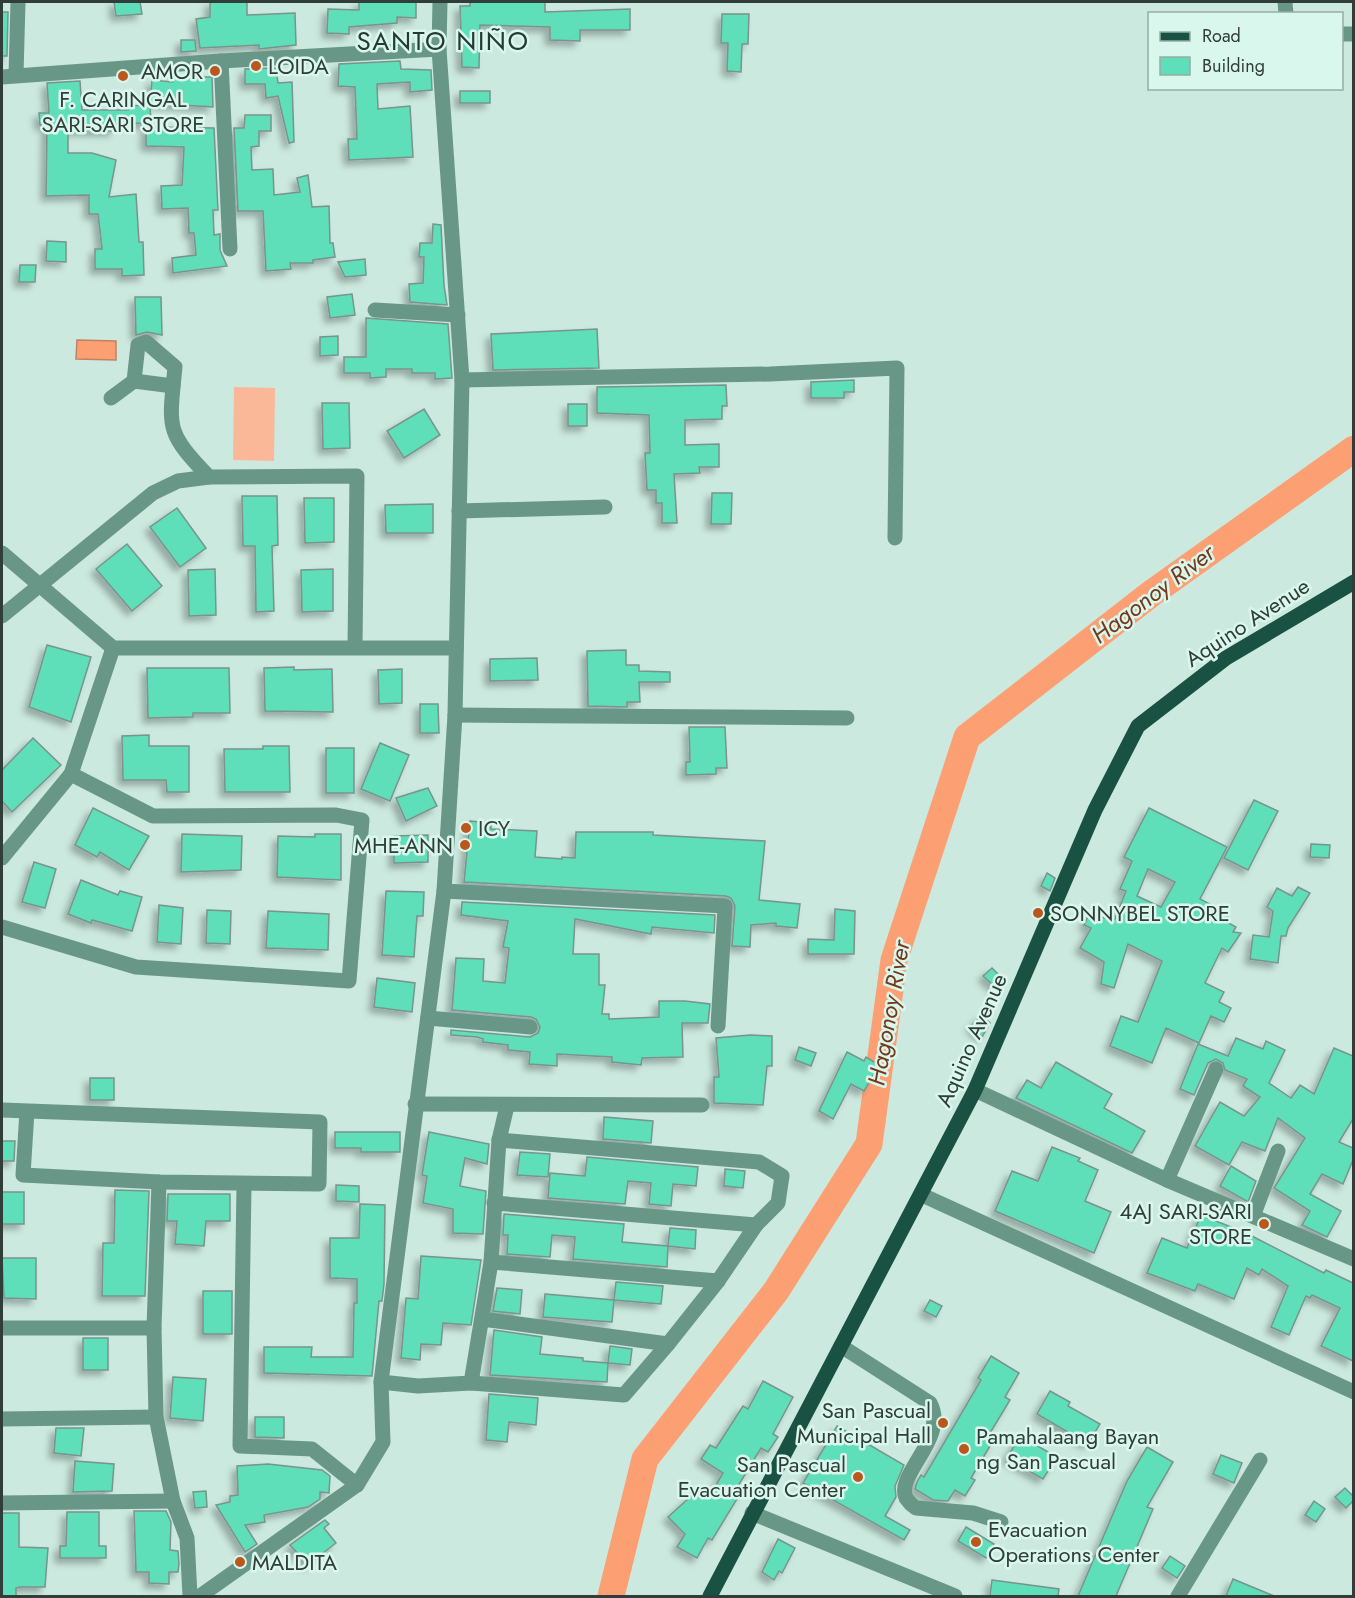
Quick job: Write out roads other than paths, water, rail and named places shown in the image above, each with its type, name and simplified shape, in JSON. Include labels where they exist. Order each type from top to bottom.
[{"type":"main road","name":"Aquino Avenue","points":[[710,1596],[975,1090],[1095,810],[1138,726],[1226,658],[1353,582]]},
{"type":"street","points":[[18,2],[9,76],[439,49]]},
{"type":"street","points":[[200,1596],[357,1485],[383,1442],[381,1382],[444,891],[455,715],[462,380],[439,49],[440,2]]},
{"type":"street","points":[[221,61],[230,249]]},
{"type":"street","points":[[375,310],[458,315]]},
{"type":"street","points":[[134,381],[138,345],[146,342],[175,367],[170,423],[180,447],[209,477]]},
{"type":"street","points":[[462,380],[770,374],[897,368],[895,538]]},
{"type":"street","points":[[111,398],[134,381],[173,386]]},
{"type":"street","points":[[2,616],[153,493],[178,481],[209,477],[357,476],[355,647]]},
{"type":"street","points":[[459,511],[605,507]]},
{"type":"street","points":[[2,553],[113,648],[456,648]]},
{"type":"street","points":[[2,858],[71,774],[113,648]]},
{"type":"street","points":[[455,715],[847,718]]},
{"type":"street","points":[[2,927],[136,967],[349,981],[362,820],[336,815],[153,816],[71,774]]},
{"type":"street","points":[[444,891],[725,906],[718,1026]]},
{"type":"street","points":[[428,1018],[530,1027]]},
{"type":"street","points":[[1167,1180],[1216,1069]]},
{"type":"street","points":[[975,1090],[1167,1180],[1353,1259]]},
{"type":"street","points":[[416,1104],[702,1105]]},
{"type":"street","points":[[471,1383],[491,1262],[499,1140],[507,1106]]},
{"type":"street","points":[[2,1110],[320,1122],[320,1184],[244,1185],[23,1175],[27,1111]]},
{"type":"street","points":[[381,1382],[418,1386],[471,1383],[624,1395],[718,1281],[756,1225],[778,1203],[782,1176],[759,1162],[499,1140]]},
{"type":"street","points":[[1253,1216],[1278,1151]]},
{"type":"street","points":[[159,1182],[154,1328],[156,1417],[172,1501],[187,1538],[190,1596]]},
{"type":"street","points":[[244,1185],[240,1446],[312,1449],[357,1485]]},
{"type":"street","points":[[922,1195],[1353,1392]]},
{"type":"street","points":[[494,1203],[756,1225]]},
{"type":"street","points":[[491,1262],[718,1281]]},
{"type":"street","points":[[482,1319],[668,1344]]},
{"type":"street","points":[[2,1328],[154,1328]]},
{"type":"street","points":[[841,1346],[930,1403],[936,1414],[934,1428],[905,1486],[906,1498],[916,1508],[973,1513],[1001,1522]]},
{"type":"street","points":[[2,1419],[156,1417]]},
{"type":"street","points":[[1178,1596],[1260,1460]]},
{"type":"street","points":[[2,1503],[172,1501]]},
{"type":"street","points":[[752,1513],[955,1596]]},
{"type":"waterway","name":"Hagonoy River","points":[[611,1596],[645,1459],[776,1291],[869,1144],[894,960],[967,737],[1152,593],[1354,449]]},
{"type":"place","name":"LOIDA","points":[[256,66]]},
{"type":"place","name":"AMOR","points":[[215,71]]},
{"type":"place","name":"F. CARINGAL SARI-SARI STORE","points":[[123,76]]},
{"type":"place","name":"ICY","points":[[466,828]]},
{"type":"place","name":"MHE-ANN","points":[[465,845]]},
{"type":"place","name":"SONNYBEL STORE","points":[[1038,913]]},
{"type":"place","name":"4AJ SARI-SARI STORE","points":[[1264,1224]]},
{"type":"place","name":"San Pascual Municipal Hall","points":[[943,1423]]},
{"type":"place","name":"Pamahalaang Bayan ng San Pascual","points":[[964,1449]]},
{"type":"place","name":"San Pascual Evacuation Center","points":[[858,1477]]},
{"type":"place","name":"Evacuation Operations Center","points":[[976,1542]]},
{"type":"place","name":"MALDITA","points":[[240,1562]]},
{"type":"district","name":"SANTO NIÑO","points":[[443,41]]}]
